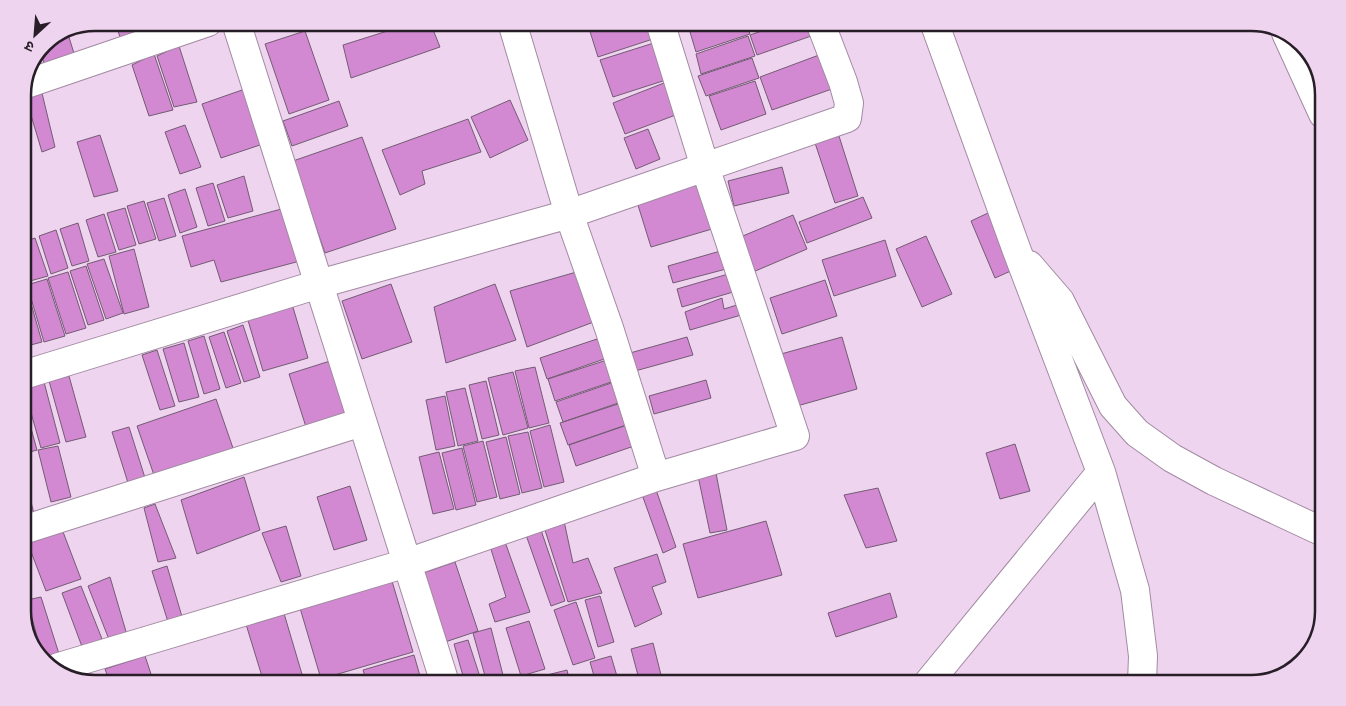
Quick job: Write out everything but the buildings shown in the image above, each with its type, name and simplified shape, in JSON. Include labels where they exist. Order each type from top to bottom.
[{"type":"street","points":[[32,82],[182,31]]},
{"type":"street","points":[[239,31],[442,675]]},
{"type":"street","points":[[515,31],[569,214],[609,328],[656,477]]},
{"type":"street","points":[[62,665],[407,563],[656,477],[795,436],[705,167],[663,31]]},
{"type":"street","points":[[31,373],[319,284],[569,214],[847,118],[849,103],[844,82],[824,31]]},
{"type":"street","points":[[937,31],[1016,251],[1101,472],[1135,590],[1143,656],[1142,675]]},
{"type":"street","points":[[1292,46],[1315,96]]},
{"type":"street","points":[[1016,251],[1060,302],[1113,406],[1137,434],[1172,458],[1214,481],[1315,528]]},
{"type":"street","points":[[31,527],[362,422]]},
{"type":"street","points":[[935,675],[1101,472]]}]
